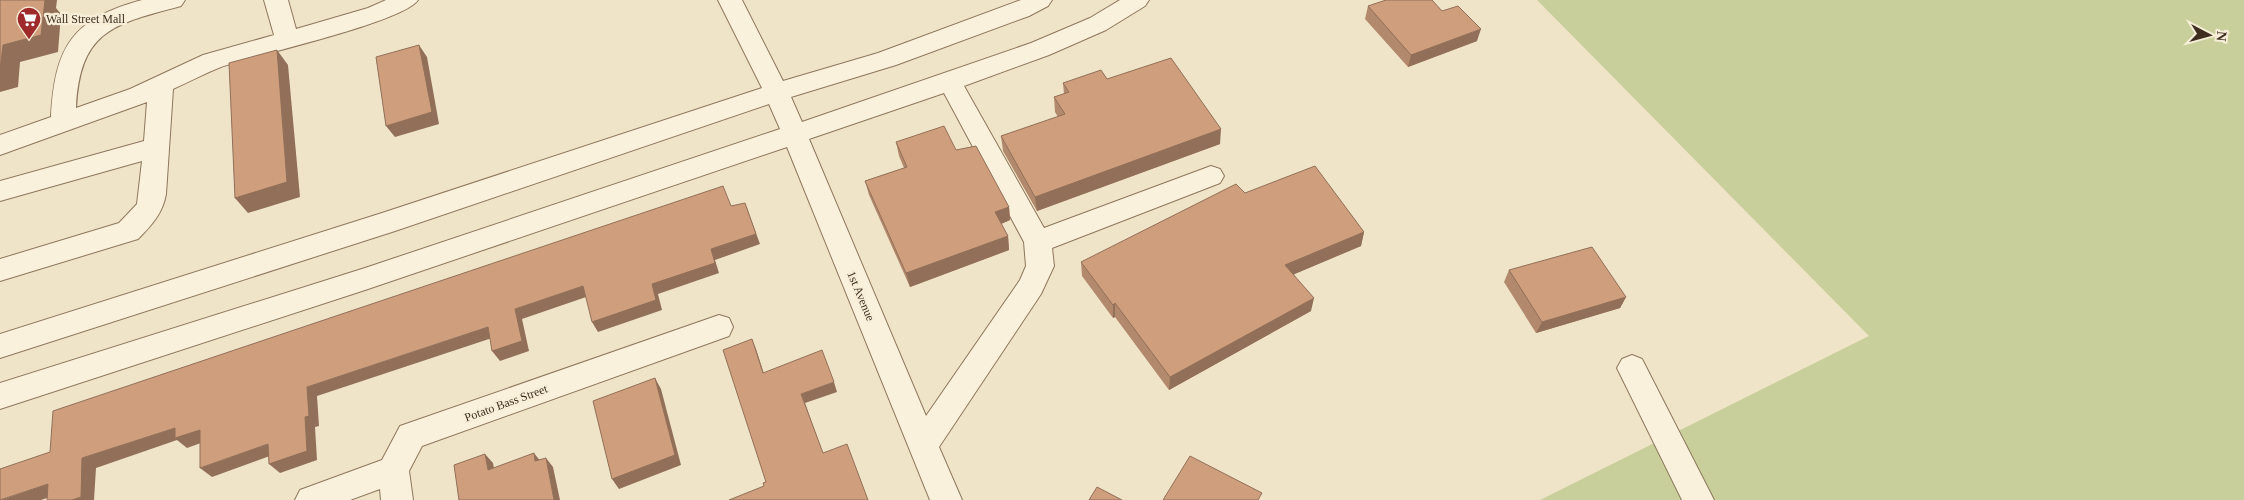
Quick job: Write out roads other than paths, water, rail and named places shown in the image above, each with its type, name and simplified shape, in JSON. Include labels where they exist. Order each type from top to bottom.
[{"type":"street","points":[[63,123],[66,80],[76,48],[91,30],[107,19],[173,0]]},
{"type":"street","points":[[276,0],[287,39]]},
{"type":"street","points":[[0,145],[139,95],[212,61],[287,39],[406,0]]},
{"type":"street","name":"1st Avenue","points":[[730,0],[764,71],[777,92],[946,500]]},
{"type":"street","points":[[0,346],[385,222],[777,92],[887,59],[1021,10],[1040,0]]},
{"type":"street","points":[[0,396],[365,279],[950,82],[1040,49],[1090,28],[1137,0]]},
{"type":"street","points":[[923,445],[955,401],[1031,286],[1040,266],[1038,242],[950,82]]},
{"type":"street","points":[[0,270],[128,231],[152,205],[161,84]]},
{"type":"street","points":[[0,191],[157,147]]},
{"type":"street","points":[[1038,242],[1211,176]]},
{"type":"street","name":"Potato Bass Street","points":[[393,470],[411,436],[719,327]]},
{"type":"street","points":[[1632,368],[1698,500]]},
{"type":"street","points":[[311,500],[393,470],[397,500]]},
{"type":"place","name":"Wall Street Mall","points":[[29,40]]}]
